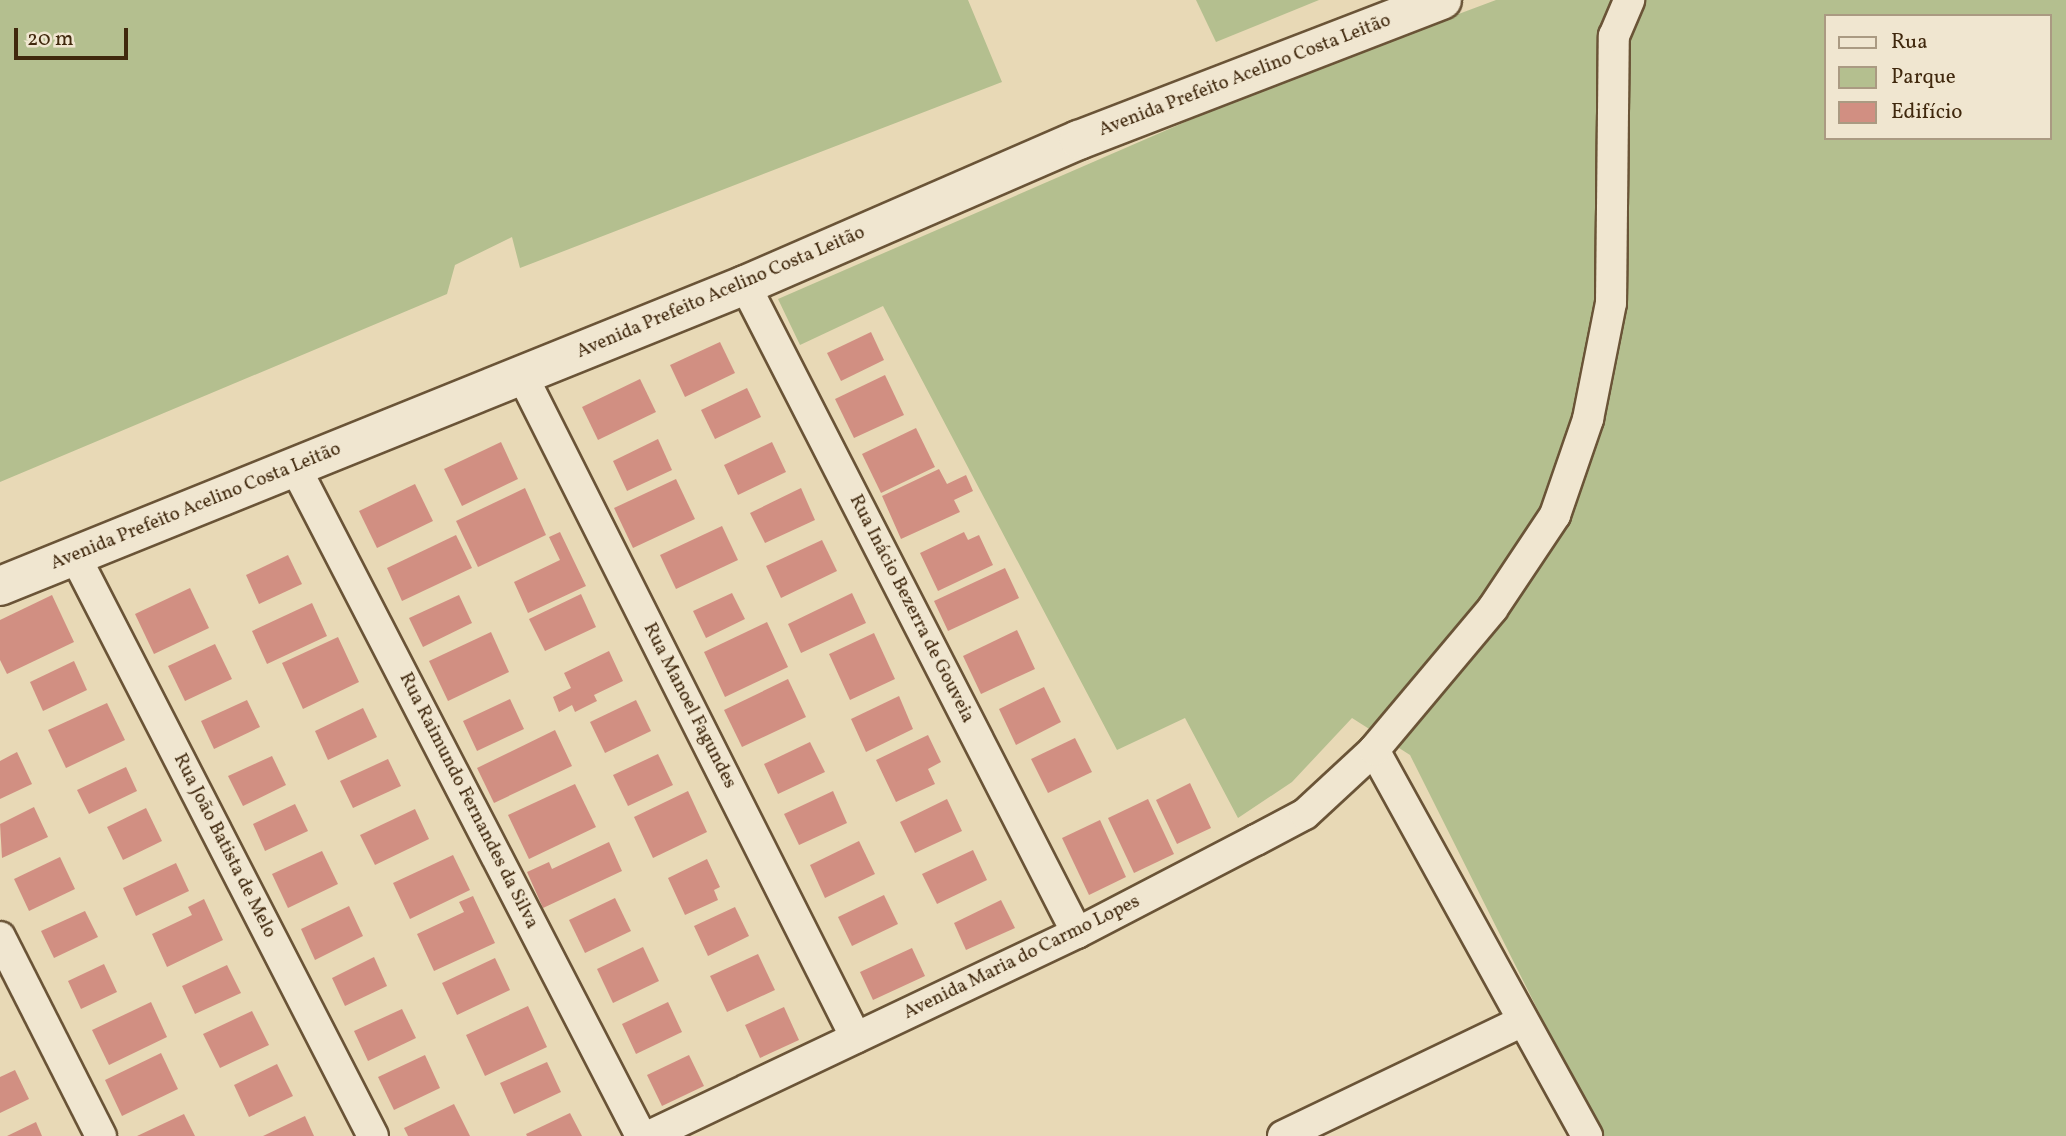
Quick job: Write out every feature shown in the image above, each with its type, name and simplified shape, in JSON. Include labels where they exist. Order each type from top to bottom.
[{"type":"street","name":"Avenida Prefeito Acelino Costa Leitão","points":[[0,586],[746,285],[1079,140],[1442,0]]},
{"type":"street","name":"Avenida Maria do Carmo Lopes","points":[[649,1136],[1077,933],[1305,814],[1374,750],[1493,608],[1555,515],[1588,419],[1611,303],[1614,36],[1629,0]]},
{"type":"street","name":"Rua Inácio Bezerra de Gouveia","points":[[746,285],[1077,933]]},
{"type":"street","name":"Rua Manoel Fagundes","points":[[522,375],[856,1038]]},
{"type":"street","name":"Rua Raimundo Fernandes da Silva","points":[[295,467],[641,1136]]},
{"type":"street","name":"Rua João Batista de Melo","points":[[75,556],[373,1136]]},
{"type":"street","points":[[1374,750],[1587,1136]]},
{"type":"street","points":[[0,937],[101,1136]]},
{"type":"street","points":[[1283,1136],[1523,1021]]},
{"type":"green space","points":[[0,0],[968,0],[1002,82],[520,268],[512,237],[455,265],[447,294],[0,482]]},
{"type":"green space","points":[[1196,0],[1319,0],[1216,42]]},
{"type":"green space","points":[[1496,0],[2066,0],[2066,1136],[1601,1136],[1410,755],[1352,718],[1292,782],[1238,818],[1185,718],[1117,750],[883,306],[800,345],[778,299],[1277,82]]},
{"type":"building","points":[[871,332],[884,360],[841,381],[827,353]]},
{"type":"building","points":[[720,342],[735,373],[685,397],[670,365]]},
{"type":"building","points":[[885,375],[904,415],[854,438],[835,399]]},
{"type":"building","points":[[640,379],[656,412],[598,440],[582,407]]},
{"type":"building","points":[[747,388],[761,417],[715,439],[701,410]]},
{"type":"building","points":[[916,428],[935,467],[881,493],[862,454]]},
{"type":"building","points":[[658,439],[672,470],[627,491],[613,461]]},
{"type":"building","points":[[501,442],[518,479],[462,506],[444,469]]},
{"type":"building","points":[[772,442],[786,472],[738,495],[724,465]]},
{"type":"building","points":[[939,469],[947,484],[966,475],[973,491],[954,500],[960,512],[901,539],[882,496]]},
{"type":"building","points":[[676,479],[695,519],[633,548],[614,508]]},
{"type":"building","points":[[415,484],[433,521],[377,548],[359,511]]},
{"type":"building","points":[[525,488],[546,535],[478,567],[456,521]]},
{"type":"building","points":[[801,488],[815,520],[765,543],[750,513]]},
{"type":"building","points":[[722,526],[738,560],[676,589],[660,555]]},
{"type":"building","points":[[560,532],[586,586],[528,613],[514,582],[560,560],[549,537]]},
{"type":"building","points":[[964,532],[968,540],[979,535],[993,565],[938,591],[920,553]]},
{"type":"building","points":[[456,535],[472,568],[402,601],[387,568]]},
{"type":"building","points":[[822,540],[837,571],[781,598],[766,566]]},
{"type":"building","points":[[288,555],[302,584],[259,604],[246,575]]},
{"type":"building","points":[[1005,568],[1019,598],[948,631],[934,601]]},
{"type":"building","points":[[190,588],[209,628],[154,654],[135,614]]},
{"type":"building","points":[[732,593],[745,619],[706,638],[693,611]]},
{"type":"building","points":[[852,593],[866,623],[801,653],[788,624]]},
{"type":"building","points":[[581,594],[596,627],[545,651],[529,619]]},
{"type":"building","points":[[52,595],[74,642],[7,674],[0,660],[0,620]]},
{"type":"building","points":[[459,595],[472,623],[423,647],[409,618]]},
{"type":"building","points":[[312,603],[327,636],[267,664],[252,631]]},
{"type":"building","points":[[767,622],[788,667],[725,697],[704,652]]},
{"type":"building","points":[[1017,630],[1035,669],[981,694],[963,656]]},
{"type":"building","points":[[491,632],[509,672],[448,701],[429,661]]},
{"type":"building","points":[[874,633],[895,679],[850,700],[829,654]]},
{"type":"building","points":[[338,637],[359,682],[303,709],[282,663]]},
{"type":"building","points":[[215,644],[232,679],[185,701],[168,666]]},
{"type":"building","points":[[609,651],[623,681],[594,695],[597,701],[575,712],[572,705],[559,712],[553,697],[571,688],[564,673]]},
{"type":"building","points":[[74,661],[87,690],[43,711],[30,682]]},
{"type":"building","points":[[788,679],[806,717],[742,747],[724,710]]},
{"type":"building","points":[[1044,687],[1061,722],[1016,745],[999,709]]},
{"type":"building","points":[[899,696],[913,729],[866,752],[851,719]]},
{"type":"building","points":[[510,699],[524,729],[477,751],[463,721]]},
{"type":"building","points":[[247,700],[260,727],[214,749],[201,721]]},
{"type":"building","points":[[636,700],[651,731],[605,753],[590,722]]},
{"type":"building","points":[[107,703],[125,740],[66,768],[48,730]]},
{"type":"building","points":[[363,708],[377,737],[328,760],[315,731]]},
{"type":"building","points":[[555,730],[572,766],[494,803],[477,768]]},
{"type":"building","points":[[928,735],[941,762],[928,769],[935,784],[896,802],[876,760]]},
{"type":"building","points":[[1075,738],[1092,772],[1048,793],[1031,759]]},
{"type":"building","points":[[810,742],[825,772],[778,794],[764,764]]},
{"type":"building","points":[[17,752],[32,784],[0,799],[0,761]]},
{"type":"building","points":[[658,754],[673,785],[628,806],[613,775]]},
{"type":"building","points":[[272,756],[286,785],[243,806],[228,776]]},
{"type":"building","points":[[388,759],[401,786],[353,808],[340,781]]},
{"type":"building","points":[[126,767],[137,791],[89,814],[77,790]]},
{"type":"building","points":[[1190,783],[1211,828],[1177,844],[1156,800]]},
{"type":"building","points":[[575,784],[596,827],[529,859],[508,815]]},
{"type":"building","points":[[688,791],[707,832],[653,858],[634,817]]},
{"type":"building","points":[[833,791],[847,823],[799,845],[784,814]]},
{"type":"building","points":[[947,799],[962,831],[915,853],[900,822]]},
{"type":"building","points":[[1148,799],[1174,854],[1134,873],[1108,818]]},
{"type":"building","points":[[295,804],[308,831],[265,851],[253,824]]},
{"type":"building","points":[[34,807],[48,837],[2,858],[0,824]]},
{"type":"building","points":[[146,808],[162,841],[123,860],[107,827]]},
{"type":"building","points":[[415,809],[429,839],[375,865],[360,835]]},
{"type":"building","points":[[1100,820],[1126,877],[1089,895],[1062,838]]},
{"type":"building","points":[[859,841],[875,874],[825,898],[810,865]]},
{"type":"building","points":[[609,842],[622,871],[543,908],[527,872],[549,862],[552,869]]},
{"type":"building","points":[[973,850],[987,880],[937,904],[922,874]]},
{"type":"building","points":[[322,851],[338,884],[288,908],[272,874]]},
{"type":"building","points":[[453,855],[470,890],[410,919],[393,883]]},
{"type":"building","points":[[60,857],[75,889],[29,911],[14,879]]},
{"type":"building","points":[[707,859],[720,887],[714,890],[718,900],[685,915],[668,878]]},
{"type":"building","points":[[176,863],[189,891],[136,916],[123,888]]},
{"type":"building","points":[[884,895],[898,924],[852,946],[838,917]]},
{"type":"building","points":[[473,896],[495,943],[434,971],[417,934],[464,912],[459,902]]},
{"type":"building","points":[[615,898],[631,931],[585,953],[569,920]]},
{"type":"building","points":[[204,899],[223,940],[167,967],[152,934],[192,915],[188,907]]},
{"type":"building","points":[[1001,900],[1015,928],[966,950],[954,923]]},
{"type":"building","points":[[349,906],[363,936],[315,960],[301,929]]},
{"type":"building","points":[[735,907],[749,936],[708,956],[694,926]]},
{"type":"building","points":[[85,911],[98,937],[54,958],[41,931]]},
{"type":"building","points":[[643,947],[659,981],[613,1003],[597,969]]},
{"type":"building","points":[[912,948],[925,976],[873,1000],[860,972]]},
{"type":"building","points":[[758,954],[775,990],[727,1012],[710,976]]},
{"type":"building","points":[[374,957],[387,986],[345,1006],[332,978]]},
{"type":"building","points":[[495,958],[510,990],[457,1015],[442,983]]},
{"type":"building","points":[[104,964],[117,992],[81,1009],[68,981]]},
{"type":"building","points":[[227,965],[241,993],[195,1014],[182,986]]},
{"type":"building","points":[[151,1002],[167,1037],[109,1065],[92,1030]]},
{"type":"building","points":[[668,1002],[682,1032],[636,1054],[622,1024]]},
{"type":"building","points":[[528,1006],[547,1047],[485,1076],[466,1035]]},
{"type":"building","points":[[784,1007],[799,1040],[760,1058],[745,1025]]},
{"type":"building","points":[[402,1009],[416,1038],[368,1061],[354,1031]]},
{"type":"building","points":[[252,1011],[269,1045],[220,1068],[203,1034]]},
{"type":"building","points":[[161,1053],[178,1089],[122,1116],[105,1080]]},
{"type":"building","points":[[425,1055],[440,1088],[394,1110],[378,1077]]},
{"type":"building","points":[[689,1055],[704,1086],[662,1106],[647,1075]]},
{"type":"building","points":[[547,1062],[561,1092],[514,1114],[500,1083]]},
{"type":"building","points":[[277,1064],[293,1096],[249,1117],[234,1085]]},
{"type":"building","points":[[15,1070],[29,1099],[0,1113],[0,1077]]},
{"type":"building","points":[[454,1104],[470,1136],[408,1136],[404,1128]]},
{"type":"building","points":[[570,1113],[582,1136],[527,1136],[526,1134]]},
{"type":"building","points":[[184,1114],[195,1136],[137,1136]]},
{"type":"building","points":[[305,1116],[314,1136],[263,1136]]},
{"type":"building","points":[[36,1122],[42,1136],[7,1136]]}]
